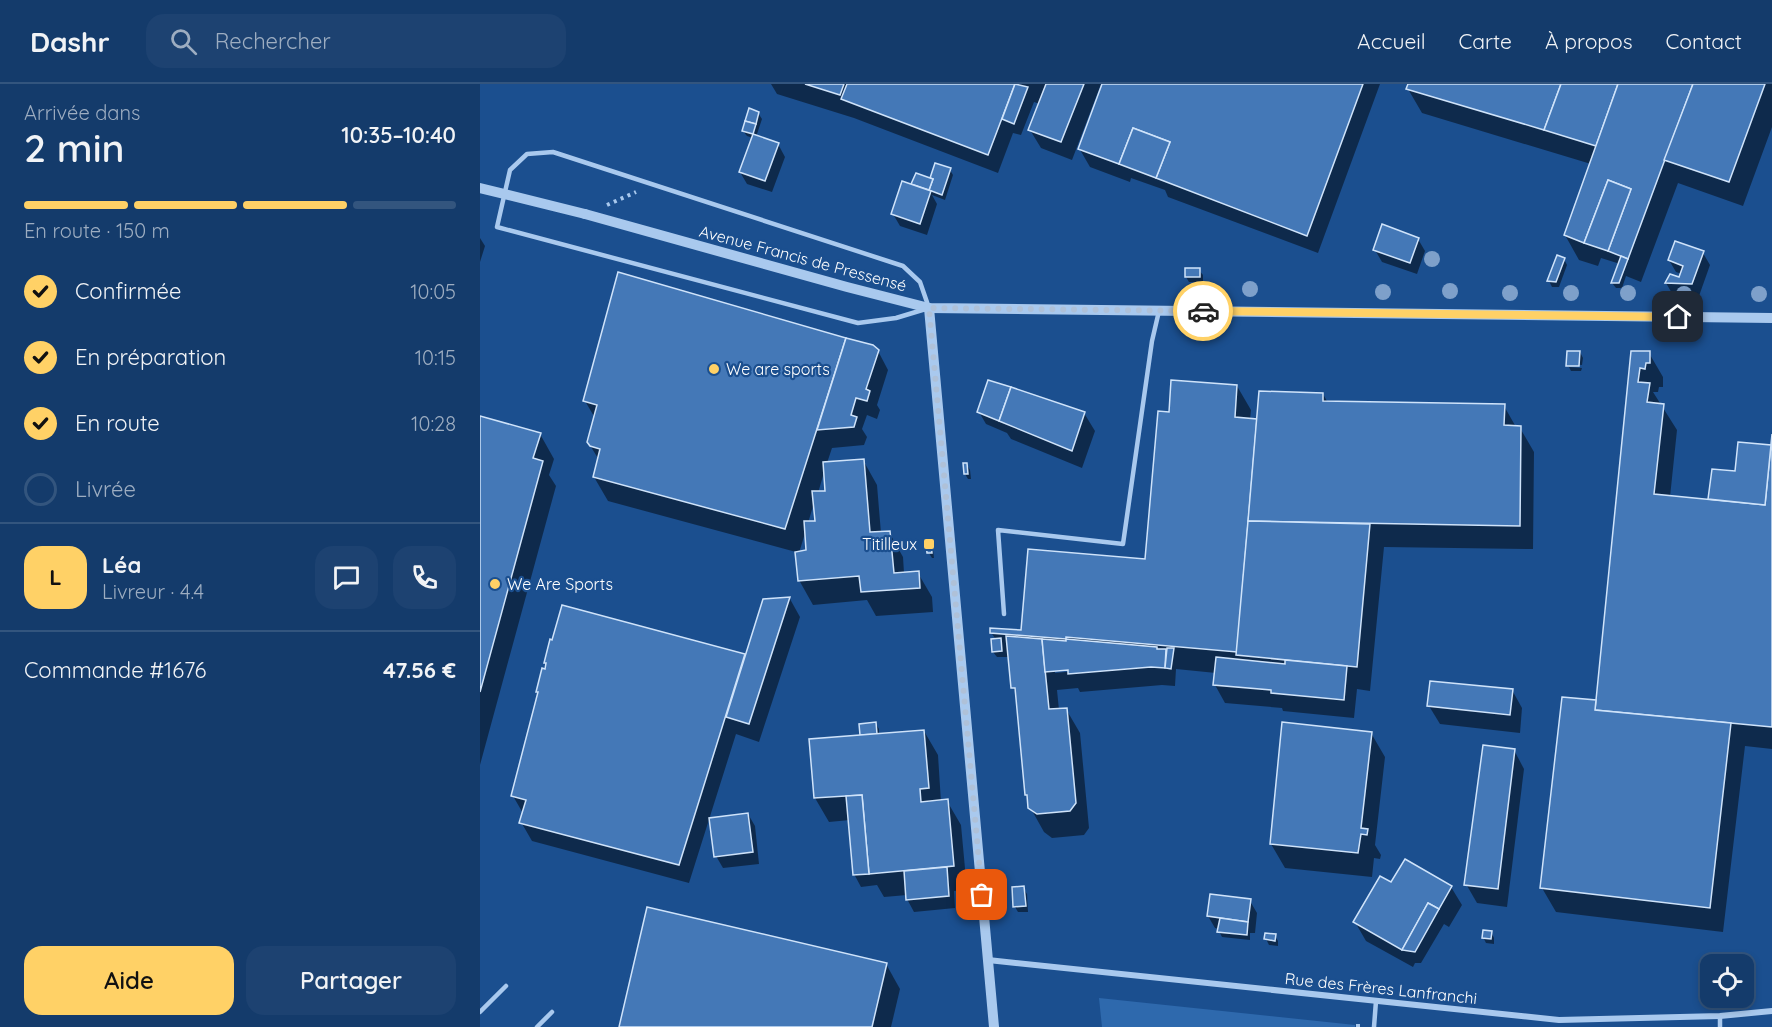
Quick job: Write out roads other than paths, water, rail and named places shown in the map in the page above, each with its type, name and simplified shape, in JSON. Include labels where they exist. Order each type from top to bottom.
[{"type":"street","name":"Avenue Francis de Pressensé","points":[[480,188],[585,214],[929,308],[1772,318]]},
{"type":"street","points":[[929,308],[994,1027]]},
{"type":"street","name":"Rue des Frères Lanfranchi","points":[[988,960],[1559,1020],[1720,1016],[1772,1011]]},
{"type":"lane","points":[[553,152],[903,266],[920,282],[929,308],[896,318],[858,323],[497,227],[510,170],[527,154],[553,152]]},
{"type":"lane","points":[[1004,615],[998,530],[1123,544],[1152,341],[1159,311]]},
{"type":"lane","points":[[480,1012],[506,986]]},
{"type":"lane","points":[[1374,1027],[1376,1001]]},
{"type":"lane","points":[[537,1027],[552,1012]]},
{"type":"lane","points":[[1720,1016],[1720,1027]]},
{"type":"place","name":"We are sports","points":[[714,369]]},
{"type":"place","name":"Titilleux","points":[[929,544]]},
{"type":"place","name":"We Are Sports","points":[[495,584]]}]
